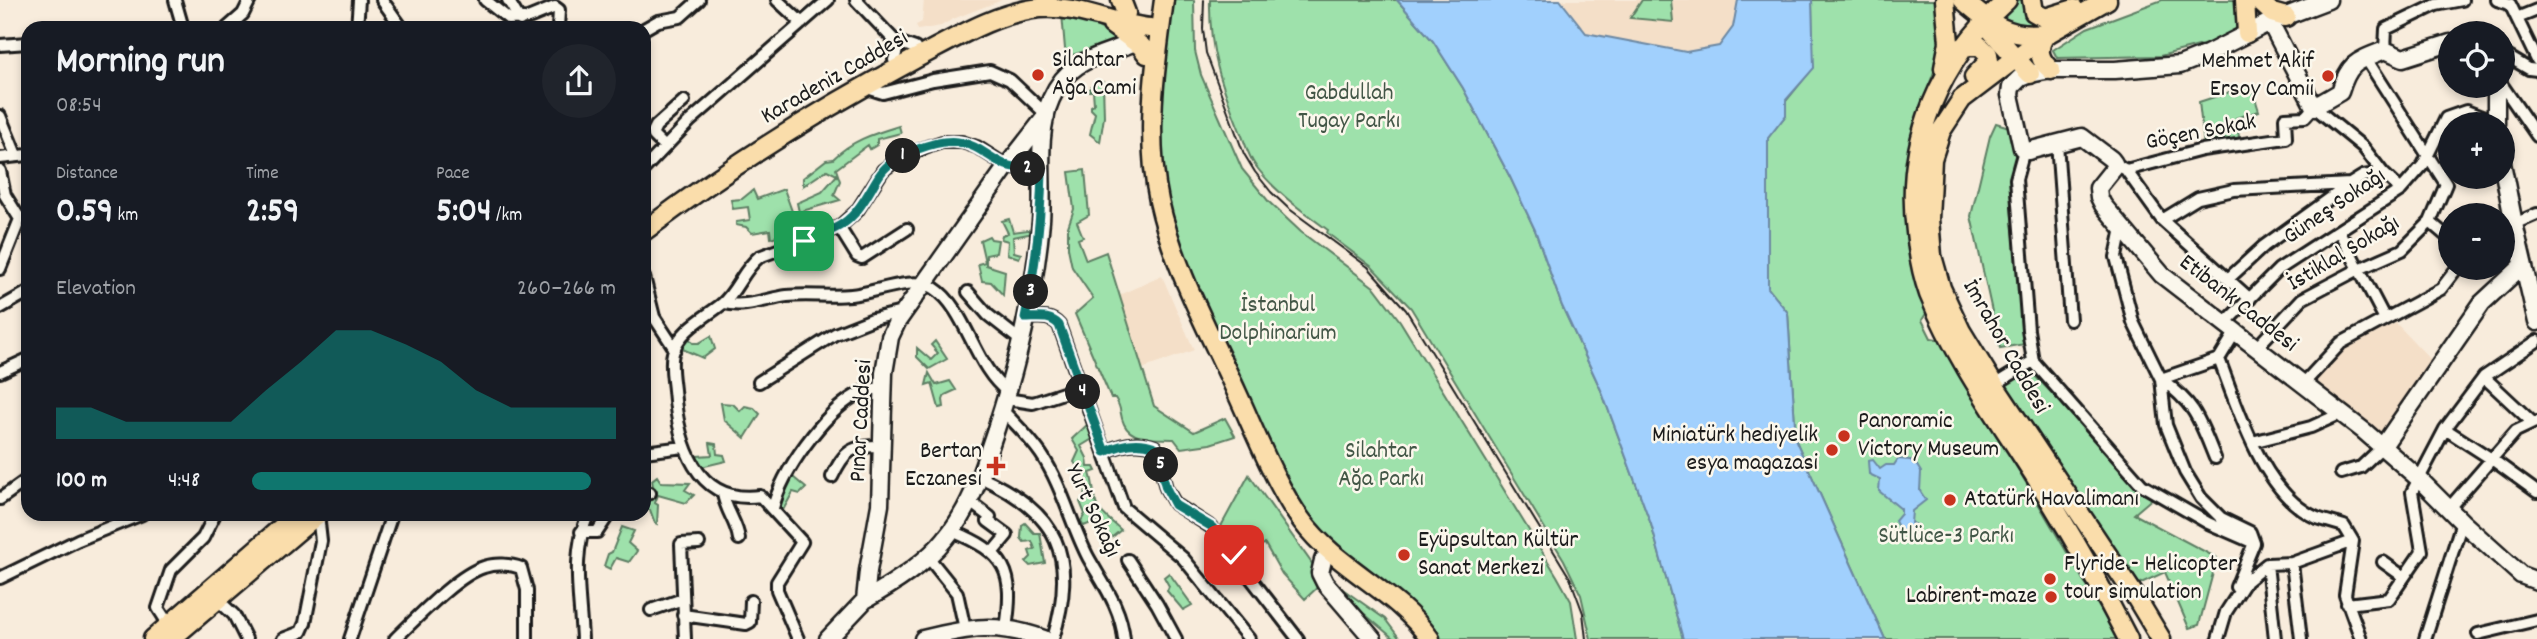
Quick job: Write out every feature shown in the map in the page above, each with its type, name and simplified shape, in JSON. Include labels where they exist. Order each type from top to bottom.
[{"type":"main road","name":"Karadeniz Caddesi","points":[[651,213],[733,154],[964,21],[1019,3],[1052,0]]},
{"type":"main road","points":[[1121,0],[1126,13],[1112,21],[1141,48]]},
{"type":"main road","points":[[1153,0],[1153,157],[1165,226],[1188,286],[1263,447],[1302,521],[1330,551],[1400,604],[1430,639]]},
{"type":"main road","points":[[1164,0],[1155,25],[1141,48],[1143,156],[1149,198],[1161,244],[1187,308],[1283,510],[1298,533],[1323,560],[1384,604],[1404,621],[1418,639]]},
{"type":"main road","points":[[1936,94],[1950,42],[1945,0]]},
{"type":"main road","points":[[1963,0],[1985,20],[2016,35],[2046,35]]},
{"type":"main road","name":"İmrahor Caddesi","points":[[2007,0],[1985,20],[1964,46],[1936,94],[1919,140],[1913,175],[1912,206],[1919,256],[1928,291],[1947,333],[2077,543],[2128,639]]},
{"type":"main road","points":[[2032,0],[2034,12],[2045,18],[2101,0]]},
{"type":"main road","name":"İmrahor Caddesi","points":[[2107,0],[2046,35],[1962,99],[1941,131],[1932,159],[1929,219],[1932,256],[1941,288],[1961,331],[2161,639]]},
{"type":"main road","points":[[2245,0],[2265,25],[2314,107],[2340,92],[2346,71],[2365,57],[2385,50],[2403,58],[2438,47]]},
{"type":"main road","points":[[2258,0],[2272,13],[2265,25]]},
{"type":"main road","points":[[2258,0],[2265,25]]},
{"type":"main road","points":[[2120,166],[2082,138],[2024,150],[2012,103],[2011,87],[2029,74],[2051,70],[2115,70],[2180,65],[2265,25],[2328,0]]},
{"type":"main road","name":"Karadeniz Caddesi","points":[[651,227],[719,176],[864,87],[967,31],[1015,13],[1059,8],[1079,10],[1112,21],[1155,25]]},
{"type":"main road","points":[[1985,20],[1987,27],[2029,74]]},
{"type":"main road","points":[[2046,35],[2039,52],[2044,64],[2051,70]]},
{"type":"main road","points":[[1962,99],[1974,76],[1986,66],[1989,58],[1984,48],[1964,46]]},
{"type":"main road","points":[[828,639],[865,600],[886,588],[928,556],[952,531],[969,501],[980,477],[1005,400],[1036,265],[1041,220],[1043,140],[1051,99],[1071,70],[1083,61],[1141,48]]},
{"type":"main road","name":"Pınar Caddesi","points":[[865,600],[867,571],[880,505],[883,388],[890,337],[897,322],[1047,114]]},
{"type":"main road","name":"Etibank Caddesi","points":[[2120,166],[2114,168],[2098,188],[2103,205],[2162,275],[2383,446],[2521,575],[2537,581]]},
{"type":"main road","points":[[2515,243],[2537,322]]},
{"type":"main road","points":[[2383,446],[2482,303],[2523,265]]},
{"type":"main road","points":[[175,634],[290,521]]},
{"type":"main road","points":[[153,639],[175,634],[310,521]]},
{"type":"main road","points":[[1323,560],[1320,573],[1325,583],[1373,639]]},
{"type":"main road","points":[[2111,606],[2113,596],[2120,590],[2130,588]]},
{"type":"main road","points":[[923,639],[981,627],[1006,628],[1036,638]]},
{"type":"street","points":[[176,0],[181,21]]},
{"type":"street","points":[[235,21],[243,14],[250,0]]},
{"type":"street","points":[[358,21],[359,0]]},
{"type":"street","points":[[382,0],[397,21]]},
{"type":"street","points":[[485,0],[503,17],[520,20],[555,7],[559,10],[559,21]]},
{"type":"street","points":[[508,0],[520,20]]},
{"type":"street","points":[[651,25],[680,17],[699,0]]},
{"type":"street","points":[[777,0],[802,23]]},
{"type":"street","points":[[651,162],[690,121],[828,0]]},
{"type":"street","points":[[856,0],[895,41],[915,48]]},
{"type":"street","points":[[2385,50],[2386,29],[2436,5],[2462,0]]},
{"type":"street","points":[[2497,0],[2510,4],[2537,60]]},
{"type":"street","points":[[2518,18],[2537,10]]},
{"type":"street","points":[[894,60],[897,54],[895,41]]},
{"type":"street","points":[[0,45],[21,44]]},
{"type":"street","points":[[2365,57],[2428,156]]},
{"type":"street","points":[[2515,61],[2529,69],[2537,70]]},
{"type":"street","points":[[864,87],[883,93],[933,80],[990,71],[1010,80],[1047,114]]},
{"type":"street","points":[[2511,98],[2537,136]]},
{"type":"street","points":[[665,147],[653,132],[656,126],[684,101]]},
{"type":"street","points":[[2314,107],[2362,147],[2401,190]]},
{"type":"street","name":"Göçen Sokak","points":[[2120,166],[2202,150],[2286,138],[2285,118],[2305,117],[2314,107]]},
{"type":"street","points":[[0,116],[21,153]]},
{"type":"street","name":"Güneş Sokağı","points":[[2219,359],[2230,327],[2250,299],[2279,269],[2401,190],[2423,165],[2438,135]]},
{"type":"street","points":[[798,639],[777,590],[777,582],[802,542],[760,496],[723,493],[710,486],[699,475],[684,447],[675,407],[672,372],[675,349],[705,315],[724,303],[750,264],[758,257],[839,227],[857,211],[883,170],[911,152],[942,142],[962,142],[976,147],[1007,166],[1042,172]]},
{"type":"street","points":[[2057,143],[2070,320]]},
{"type":"street","points":[[2024,150],[2015,179],[2033,361],[2142,485],[2208,523],[2254,543]]},
{"type":"street","points":[[0,158],[21,155]]},
{"type":"street","name":"İstiklal Sokağı","points":[[2257,347],[2302,299],[2402,250],[2430,222],[2446,184],[2428,156]]},
{"type":"street","points":[[2120,166],[2162,220],[2250,299]]},
{"type":"street","points":[[0,170],[5,195],[21,214]]},
{"type":"street","points":[[2228,279],[2264,246],[2350,184],[2363,176],[2383,173]]},
{"type":"street","points":[[2162,220],[2198,198],[2234,190],[2350,184]]},
{"type":"street","points":[[2515,222],[2537,214]]},
{"type":"street","points":[[2430,222],[2438,229]]},
{"type":"street","points":[[0,269],[21,224]]},
{"type":"street","points":[[839,227],[857,256],[862,258],[869,256],[889,239],[907,229]]},
{"type":"street","points":[[2122,228],[2116,257],[2133,321],[2161,379],[2166,425],[2185,472],[2201,498],[2221,518],[2250,532],[2254,543],[2218,639]]},
{"type":"street","points":[[2339,231],[2385,319]]},
{"type":"street","points":[[2304,383],[2341,343],[2441,289],[2448,280]]},
{"type":"street","points":[[724,303],[736,305],[788,296],[850,295],[887,286],[925,284]]},
{"type":"street","name":"Yurt Sokağı","points":[[925,284],[947,298],[989,372],[1000,386],[1005,400],[1050,470],[1076,534],[1117,607],[1124,639]]},
{"type":"street","points":[[968,292],[988,315],[1020,340]]},
{"type":"street","points":[[0,308],[21,296]]},
{"type":"street","points":[[651,305],[654,317],[675,349]]},
{"type":"street","points":[[758,382],[835,334],[873,319],[906,311]]},
{"type":"street","points":[[1025,318],[1054,319],[1059,325],[1124,508],[1183,558],[1249,639]]},
{"type":"street","points":[[2347,604],[2389,599],[2422,551],[2412,492],[2445,429],[2484,377],[2537,341]]},
{"type":"street","points":[[2161,379],[2219,359],[2252,442],[2272,480],[2301,508],[2316,517],[2344,526],[2353,541],[2345,583],[2347,604],[2361,639]]},
{"type":"street","points":[[1994,385],[2033,361]]},
{"type":"street","points":[[0,372],[21,362]]},
{"type":"street","points":[[2449,508],[2516,431],[2535,423],[2484,377]]},
{"type":"street","points":[[2161,379],[2180,393],[2194,410],[2215,458]]},
{"type":"street","points":[[1005,400],[1033,403],[1081,387]]},
{"type":"street","points":[[773,508],[780,485],[811,437],[856,395],[883,388]]},
{"type":"street","points":[[2252,442],[2311,427],[2342,413]]},
{"type":"street","points":[[2445,429],[2537,492]]},
{"type":"street","points":[[1105,452],[1119,445],[1155,447],[1166,488],[1175,505],[1212,527],[1298,639]]},
{"type":"street","points":[[832,477],[840,461],[851,449],[881,446]]},
{"type":"street","points":[[2341,473],[2361,467],[2383,446]]},
{"type":"street","points":[[651,451],[684,447]]},
{"type":"street","points":[[980,477],[1001,486],[1036,510],[1056,542],[1062,559],[1064,588],[1053,639]]},
{"type":"street","points":[[0,499],[21,484]]},
{"type":"street","points":[[723,493],[724,501],[738,529],[739,539]]},
{"type":"street","points":[[969,501],[990,517],[988,521],[1007,536],[992,553]]},
{"type":"street","points":[[0,578],[78,540],[129,521]]},
{"type":"street","points":[[175,634],[158,608],[171,570],[203,538],[212,521]]},
{"type":"street","points":[[283,639],[301,632],[305,623],[321,541],[319,521]]},
{"type":"street","points":[[350,639],[390,521]]},
{"type":"street","points":[[582,639],[576,568],[585,521]]},
{"type":"street","points":[[581,532],[597,532],[605,521]]},
{"type":"street","points":[[2425,639],[2462,522]]},
{"type":"street","points":[[952,531],[977,543],[1001,563],[1010,585],[1006,628]]},
{"type":"street","points":[[2226,612],[2245,581],[2267,564],[2292,563],[2353,541]]},
{"type":"street","points":[[685,639],[681,544],[699,543]]},
{"type":"street","points":[[928,556],[957,593],[965,629]]},
{"type":"street","points":[[1128,560],[1176,639]]},
{"type":"street","points":[[2383,562],[2403,577]]},
{"type":"street","points":[[2292,563],[2301,639]]},
{"type":"street","points":[[2267,564],[2275,639]]},
{"type":"street","points":[[395,639],[461,580],[483,567],[505,565],[521,568],[525,581],[527,639]]},
{"type":"street","points":[[651,610],[682,599]]},
{"type":"street","points":[[218,600],[234,615],[247,639]]},
{"type":"street","points":[[683,615],[746,624],[750,622],[751,601]]},
{"type":"street","points":[[2478,634],[2537,620]]},
{"type":"shaded area","points":[[924,0],[1002,0],[941,26],[918,30],[916,25],[922,22]]},
{"type":"shaded area","points":[[1560,0],[1738,0],[1733,27],[1719,46],[1686,52],[1586,33]]},
{"type":"shaded area","points":[[1162,276],[1194,350],[1142,369],[1119,295]]},
{"type":"shaded area","points":[[2396,323],[2433,362],[2382,437],[2313,379],[2349,345]]},
{"type":"green space","name":"Silahtar Ağa Parkı","points":[[1172,0],[1194,0],[1195,51],[1201,75],[1242,169],[1269,202],[1301,232],[1375,288],[1400,321],[1571,601],[1577,639],[1439,639],[1415,608],[1349,559],[1309,522],[1273,459],[1184,265],[1163,194],[1158,154],[1159,76]]},
{"type":"green space","name":"Gabdullah Tugay Parkı","points":[[1210,0],[1397,0],[1433,41],[1463,88],[1535,230],[1562,306],[1601,390],[1651,524],[1683,639],[1591,639],[1581,595],[1564,560],[1411,308],[1372,267],[1280,192],[1248,153],[1227,98],[1214,51]]},
{"type":"green space","points":[[1642,0],[1671,0],[1673,22],[1630,18]]},
{"type":"green space","name":"Sütlüce-3 Parkı","points":[[1812,0],[1938,0],[1943,23],[1939,58],[1916,121],[1906,177],[1912,250],[1927,312],[1922,320],[1931,338],[1942,340],[2118,639],[1885,639],[1796,441],[1788,313],[1768,288],[1768,138],[1786,115],[1786,101],[1813,68]]},
{"type":"green space","points":[[2016,0],[2024,0],[2028,17],[2040,26],[2019,26],[1999,17]]},
{"type":"green space","points":[[2162,0],[2239,0],[2239,27],[2237,32],[2218,41],[2160,56],[2057,58],[2053,50],[2087,28]]},
{"type":"green space","points":[[1062,14],[1091,23],[1122,40],[1069,56],[1065,49]]},
{"type":"green space","points":[[1098,81],[1103,82],[1104,117],[1100,142],[1090,134],[1095,113],[1091,109],[1094,104],[1093,91],[1087,91]]},
{"type":"green space","points":[[2251,85],[2259,111],[2236,118],[2240,143],[2204,145],[2199,102]]},
{"type":"green space","points":[[1996,123],[2013,128],[2019,152],[2012,175],[2011,208],[2025,344],[2000,348],[1971,216],[1990,136]]},
{"type":"green space","points":[[899,126],[901,133],[877,139],[877,145],[870,149],[868,145],[836,169],[840,181],[834,195],[840,200],[799,212],[797,203],[822,192],[837,175],[827,170],[803,186],[803,178],[855,142]]},
{"type":"green space","points":[[1085,170],[1089,215],[1077,222],[1083,237],[1078,239],[1086,260],[1106,252],[1154,406],[1194,432],[1225,418],[1235,436],[1210,444],[1181,448],[1174,439],[1153,439],[1133,434],[1124,424],[1119,406],[1115,398],[1111,398],[1075,314],[1093,298],[1072,267],[1068,248],[1068,227],[1074,209],[1069,172]]},
{"type":"green space","points":[[784,189],[802,239],[789,243],[785,233],[771,238],[770,230],[752,233],[746,227],[736,225],[736,222],[750,220],[748,207],[733,209],[731,200],[742,199],[753,190],[757,199]]},
{"type":"green space","points":[[1009,219],[1013,232],[1035,229],[1033,233],[1013,237],[1014,252],[1021,254],[1019,258],[1007,254],[1008,241],[1001,239],[1002,235],[1008,233],[1002,221]]},
{"type":"green space","points":[[989,236],[998,240],[996,253],[986,255],[986,265],[1005,271],[1003,295],[991,282],[982,281],[978,264],[985,262],[980,240]]},
{"type":"green space","points":[[687,336],[693,343],[699,343],[711,336],[715,349],[703,358],[678,347]]},
{"type":"green space","points":[[935,341],[947,359],[929,369],[917,357],[917,348],[931,360],[938,353],[931,345]]},
{"type":"green space","points":[[2030,371],[2154,497],[2134,514],[2217,558],[2199,625],[2189,628],[2165,572],[2139,584],[2003,385]]},
{"type":"green space","points":[[929,373],[936,385],[950,381],[956,390],[945,395],[944,407],[939,408],[932,383],[926,385]]},
{"type":"green space","points":[[721,403],[733,404],[740,411],[745,406],[754,408],[760,414],[745,438],[724,420]]},
{"type":"green space","points":[[1088,424],[1094,438],[1081,446],[1088,467],[1094,467],[1096,471],[1090,473],[1097,506],[1121,530],[1111,538],[1098,520],[1084,526],[1081,521],[1085,514],[1080,502],[1085,496],[1087,481],[1074,462],[1079,451],[1072,439]]},
{"type":"green space","points":[[710,443],[716,444],[717,454],[724,455],[726,461],[701,467],[697,456],[712,455]]},
{"type":"green space","points":[[1249,475],[1313,565],[1320,585],[1305,599],[1282,574],[1265,544],[1261,545],[1248,530],[1231,540],[1220,528]]},
{"type":"green space","points":[[657,476],[661,482],[690,483],[685,490],[694,495],[686,503],[658,495],[655,503],[658,505],[657,524],[651,513],[651,495],[654,494],[652,480]]},
{"type":"green space","points":[[793,477],[806,488],[800,494],[793,492],[782,512],[778,503],[786,481]]},
{"type":"green space","points":[[1025,523],[1034,533],[1040,533],[1045,563],[1030,566],[1026,562],[1031,557],[1029,551],[1035,549],[1032,541],[1024,542],[1021,538],[1022,525]]},
{"type":"green space","points":[[622,527],[634,531],[628,543],[637,551],[629,562],[616,558],[610,569],[604,566]]},
{"type":"green space","points":[[1169,573],[1192,605],[1183,610],[1167,591],[1169,586],[1164,577]]},
{"type":"green space","points":[[1327,578],[1385,619],[1400,639],[1394,639],[1341,594]]},
{"type":"water","points":[[1397,0],[1560,0],[1586,33],[1686,52],[1719,46],[1733,27],[1738,0],[1812,0],[1814,68],[1786,100],[1786,115],[1768,138],[1768,288],[1788,313],[1796,441],[1885,639],[1683,639],[1651,524],[1601,390],[1562,306],[1535,230],[1463,88],[1433,41]]},
{"type":"water","points":[[1898,459],[1910,460],[1916,464],[1921,472],[1920,491],[1926,500],[1912,511],[1911,523],[1916,525],[1909,532],[1900,531],[1895,521],[1901,514],[1901,509],[1879,491],[1880,479],[1869,474],[1868,461],[1873,460],[1880,469],[1886,465],[1894,465]]},
{"type":"tram line","points":[[1204,0],[1206,53],[1244,154],[1271,192],[1288,208],[1368,267],[1406,310],[1570,578],[1583,613],[1586,639]]},
{"type":"place","name":"Silahtar Ağa Cami","points":[[1038,75]]},
{"type":"place","name":"Mehmet Akif Ersoy Camii","points":[[2328,76]]},
{"type":"place","name":"Panoramic Victory Museum","points":[[1844,436]]},
{"type":"place","name":"Miniatürk hediyelik esya magazasi","points":[[1832,450]]},
{"type":"place","name":"Bertan Eczanesi","points":[[996,466]]},
{"type":"place","name":"Atatürk Havalimanı","points":[[1950,500]]},
{"type":"place","name":"Eyüpsultan Kültür Sanat Merkezi","points":[[1404,555]]},
{"type":"place","name":"Flyride - Helicopter tour simulation","points":[[2050,579]]},
{"type":"place","name":"Labirent-maze","points":[[2051,597]]},
{"type":"route","points":[[804,241],[839,227],[849,219],[883,170],[911,152],[942,142],[962,142],[976,147],[1007,166],[1026,167],[1042,172],[1036,265],[1025,318],[1054,319],[1059,325],[1105,452],[1119,445],[1148,444],[1155,447],[1166,488],[1175,505],[1212,527],[1234,555]]},
{"type":"park label","name":"İstanbul Dolphinarium","points":[[1278,320]]}]
